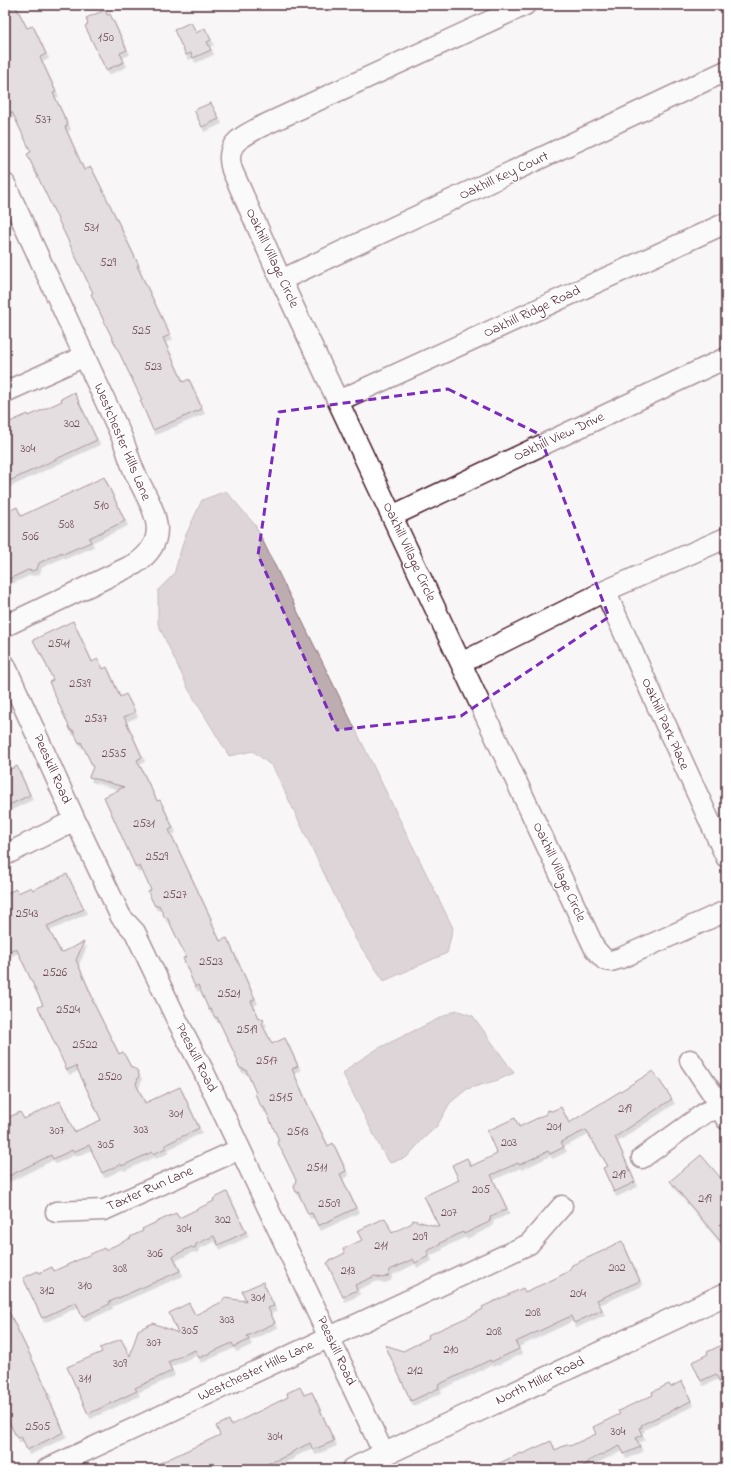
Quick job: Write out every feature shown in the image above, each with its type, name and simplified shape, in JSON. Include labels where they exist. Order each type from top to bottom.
[{"type":"street","name":"Oakhill Village Circle","points":[[525,5],[276,119],[239,138],[231,151],[229,161],[281,280],[591,942],[600,956],[606,960],[621,958],[726,911]]},
{"type":"street","name":"Oakhill Key Court","points":[[281,280],[726,71]]},
{"type":"street","name":"Westchester Hills Lane","points":[[5,184],[120,433],[134,471],[156,518],[157,535],[153,548],[145,557],[135,564],[5,626]]},
{"type":"street","name":"Oakhill Ridge Road","points":[[338,401],[726,223]]},
{"type":"street","points":[[5,392],[85,356]]},
{"type":"street","name":"Oakhill View Drive","points":[[392,516],[726,358]]},
{"type":"street","points":[[461,663],[605,591],[726,538]]},
{"type":"street","name":"Oakhill Park Place","points":[[605,591],[726,857]]},
{"type":"street","name":"Peeskill Road","points":[[5,665],[75,820],[121,917],[135,932],[176,1020],[202,1068],[384,1454]]},
{"type":"street","points":[[5,855],[75,820]]},
{"type":"street","points":[[690,1060],[724,1112]]},
{"type":"street","points":[[642,1158],[706,1112],[724,1112]]},
{"type":"street","name":"Taxter Run Lane","points":[[56,1212],[104,1210],[240,1149]]},
{"type":"street","name":"Westchester Hills Lane","points":[[47,1469],[529,1244],[562,1206]]},
{"type":"street","name":"North Miller Road","points":[[353,1469],[726,1294]]},
{"type":"highlighted area","points":[[448,389],[539,434],[609,617],[461,716],[337,730],[258,555],[279,412]]},
{"type":"shaded area","points":[[226,491],[255,525],[453,928],[447,953],[384,981],[356,940],[273,767],[253,751],[229,756],[189,690],[158,624],[158,590],[174,574],[184,539],[202,500]]},
{"type":"shaded area","points":[[456,1010],[473,1016],[514,1073],[498,1080],[467,1089],[450,1103],[437,1126],[407,1157],[390,1163],[381,1149],[343,1074],[351,1066],[377,1049]]},
{"type":"building","points":[[5,5],[15,5],[27,28],[33,26],[46,54],[40,57],[56,92],[53,93],[68,125],[65,127],[84,170],[91,167],[109,203],[170,335],[163,338],[183,382],[189,379],[202,409],[153,430],[140,400],[142,400],[91,294],[93,293],[27,154],[31,152],[12,112],[5,115]]},
{"type":"building","points":[[105,10],[107,15],[110,14],[127,50],[120,53],[124,62],[106,70],[85,26],[88,24],[86,18]]},
{"type":"building","points":[[191,22],[196,33],[205,28],[211,40],[207,42],[211,50],[193,58],[191,53],[186,55],[174,30]]},
{"type":"building","points":[[211,103],[219,119],[202,127],[194,110]]},
{"type":"building","points":[[74,392],[97,440],[5,483],[5,424],[28,414],[29,416],[62,401],[61,399]]},
{"type":"building","points":[[104,477],[125,521],[89,538],[91,542],[63,554],[62,552],[39,563],[37,569],[32,571],[28,570],[5,581],[5,513],[17,507],[21,516]]},
{"type":"building","points":[[73,621],[92,662],[98,659],[103,669],[107,667],[120,697],[126,694],[135,712],[124,717],[142,757],[137,760],[157,801],[160,800],[173,828],[169,830],[211,919],[210,920],[220,941],[227,938],[255,999],[251,1001],[259,1018],[264,1020],[262,1024],[272,1044],[285,1038],[298,1066],[292,1069],[307,1103],[328,1146],[333,1143],[346,1171],[340,1174],[356,1208],[318,1226],[312,1213],[308,1214],[298,1192],[296,1192],[294,1187],[296,1180],[277,1141],[279,1140],[264,1107],[262,1108],[255,1094],[256,1093],[246,1070],[240,1068],[217,1017],[215,1018],[211,1009],[209,1010],[198,985],[195,987],[183,958],[186,957],[167,917],[165,918],[159,905],[155,906],[148,892],[151,890],[140,866],[136,868],[104,797],[124,787],[89,777],[93,767],[81,742],[79,743],[73,730],[71,731],[49,682],[53,680],[41,653],[40,654],[33,640]]},
{"type":"building","points":[[17,766],[30,795],[5,807],[5,772]]},
{"type":"building","points":[[67,874],[84,909],[47,926],[61,953],[84,942],[76,960],[93,999],[92,1000],[119,1054],[123,1052],[131,1067],[137,1070],[139,1075],[136,1084],[145,1103],[180,1087],[199,1128],[165,1145],[166,1148],[153,1154],[152,1152],[122,1166],[121,1164],[102,1173],[89,1145],[73,1152],[72,1150],[53,1159],[51,1155],[5,1178],[5,1119],[20,1112],[24,1119],[60,1101],[74,1132],[101,1120],[76,1066],[67,1070],[38,1007],[43,1005],[16,948],[5,953],[5,894],[16,889],[18,893],[31,887],[33,890]]},
{"type":"building","points":[[653,1071],[672,1099],[615,1137],[635,1182],[614,1192],[603,1168],[608,1166],[586,1130],[561,1142],[564,1147],[550,1154],[548,1151],[519,1165],[518,1163],[491,1175],[507,1209],[491,1216],[489,1222],[440,1243],[440,1245],[427,1251],[429,1256],[415,1263],[413,1259],[390,1270],[388,1276],[382,1278],[375,1276],[355,1285],[357,1290],[343,1297],[327,1263],[345,1253],[343,1249],[362,1240],[357,1231],[385,1218],[392,1233],[412,1223],[413,1220],[439,1227],[424,1196],[459,1180],[452,1165],[467,1158],[471,1166],[497,1154],[487,1131],[515,1118],[519,1127],[546,1114],[547,1110],[552,1111],[561,1107],[569,1123]]},
{"type":"building","points":[[701,1155],[726,1184],[726,1248],[670,1181]]},
{"type":"building","points":[[227,1192],[246,1232],[218,1245],[214,1236],[196,1244],[195,1248],[191,1247],[173,1256],[180,1271],[109,1302],[110,1304],[82,1317],[76,1302],[42,1318],[23,1278],[38,1271],[39,1273],[52,1267],[54,1271],[104,1248],[105,1250],[131,1238],[130,1237],[143,1231],[142,1229],[163,1219],[176,1213],[179,1218],[214,1201],[213,1199]]},
{"type":"building","points":[[622,1241],[640,1281],[597,1300],[602,1310],[574,1323],[571,1316],[516,1342],[519,1349],[491,1362],[490,1360],[438,1385],[439,1388],[411,1401],[385,1345],[403,1351],[429,1338],[428,1335],[483,1309],[482,1307],[523,1288],[525,1292],[554,1279],[569,1271],[572,1265]]},
{"type":"building","points":[[263,1282],[274,1306],[268,1308],[275,1323],[247,1336],[249,1340],[234,1347],[232,1343],[199,1358],[195,1350],[168,1362],[172,1371],[135,1388],[137,1391],[88,1414],[67,1367],[102,1352],[100,1348],[121,1339],[130,1356],[138,1330],[153,1323],[178,1333],[169,1313],[189,1303],[195,1315],[222,1302],[224,1298],[246,1301],[242,1291]]},
{"type":"building","points":[[5,1304],[49,1394],[47,1395],[64,1432],[27,1450],[21,1436],[17,1438],[5,1414]]},
{"type":"building","points":[[726,1343],[726,1396],[716,1374],[701,1381],[692,1362],[708,1354],[707,1352]]},
{"type":"building","points":[[682,1381],[691,1401],[641,1425],[642,1427],[639,1428],[642,1435],[636,1438],[640,1447],[624,1454],[620,1446],[588,1461],[589,1463],[578,1469],[487,1469],[551,1441],[555,1450],[568,1444],[570,1446],[596,1434],[593,1427],[620,1414],[618,1411],[653,1395],[652,1392],[669,1384],[671,1387]]},
{"type":"building","points":[[300,1387],[304,1395],[312,1392],[334,1441],[313,1450],[310,1443],[292,1452],[291,1454],[255,1469],[147,1469],[220,1435],[216,1426],[229,1420],[231,1425],[288,1397],[287,1393]]}]
